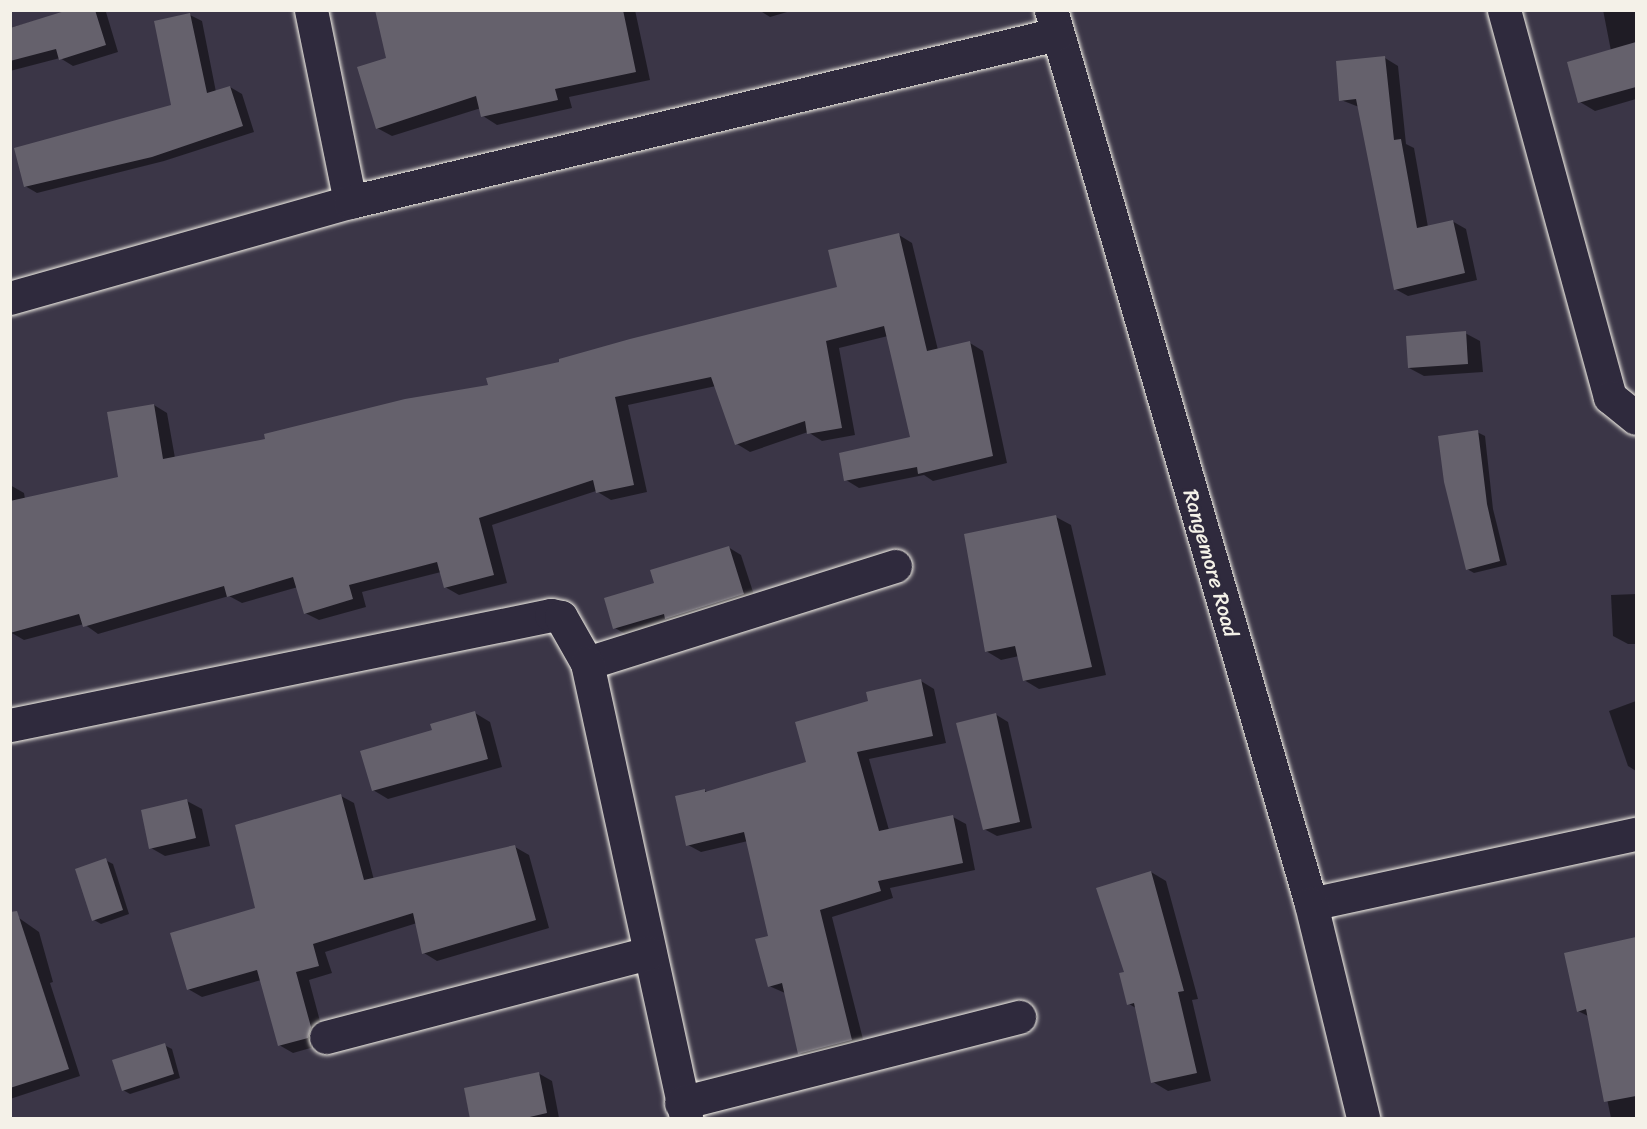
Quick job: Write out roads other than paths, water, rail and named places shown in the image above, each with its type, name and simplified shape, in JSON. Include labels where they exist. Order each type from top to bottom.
[{"type":"street","points":[[311,10],[350,202]]},
{"type":"street","points":[[1504,10],[1610,397],[1636,418]]},
{"type":"street","points":[[10,298],[350,202],[1054,22]]},
{"type":"street","name":"Rangemore Road","points":[[1054,22],[1311,904],[1363,1119]]},
{"type":"street","points":[[587,663],[895,566]]},
{"type":"street","points":[[10,725],[550,615],[561,617],[568,623],[587,663],[684,1111],[1019,1017]]},
{"type":"street","points":[[1311,904],[1636,834]]},
{"type":"street","points":[[327,1037],[648,953]]}]
